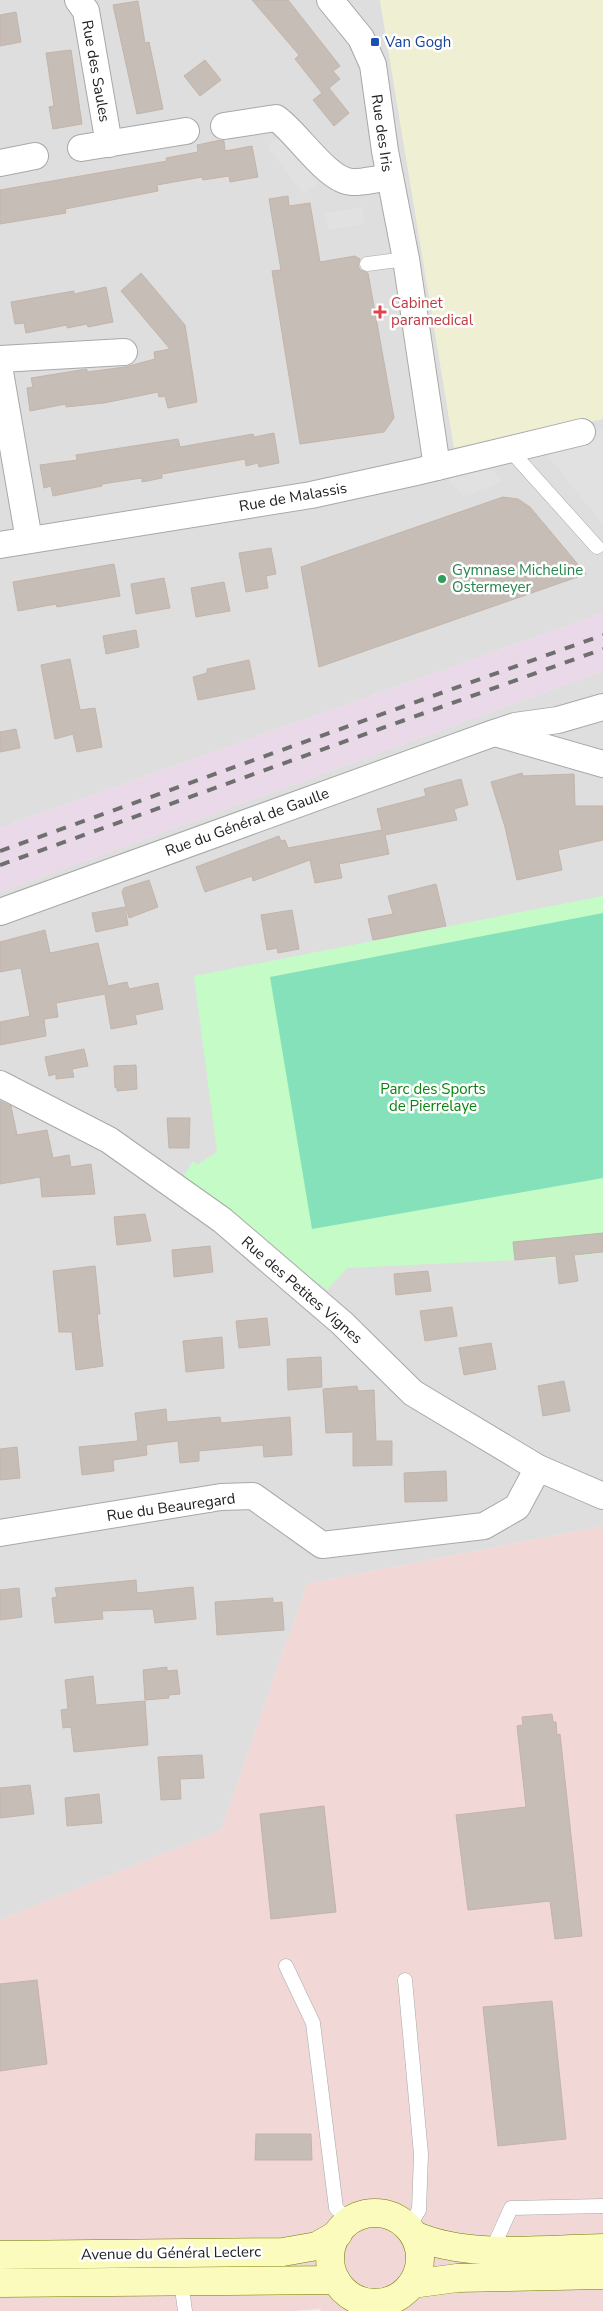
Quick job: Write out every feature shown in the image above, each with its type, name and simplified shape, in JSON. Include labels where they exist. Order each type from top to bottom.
[{"type":"main road","name":"Avenue du Général Leclerc","points":[[0,2255],[283,2252],[317,2246],[366,2214],[393,2217],[411,2232],[434,2244],[453,2248],[492,2250],[603,2248]]},
{"type":"main road","points":[[344,2228],[331,2257],[336,2280],[349,2294],[365,2302],[374,2303],[391,2300],[412,2284],[417,2275],[420,2255],[411,2232]]},
{"type":"main road","points":[[412,2284],[467,2278],[603,2275]]},
{"type":"main road","name":"Avenue du Général Leclerc","points":[[0,2283],[336,2280]]},
{"type":"street","name":"Rue des Saules","points":[[78,0],[86,11],[109,144]]},
{"type":"street","name":"Rue des Iris","points":[[224,126],[276,118],[285,124],[325,168],[351,183],[390,178],[373,65],[360,38],[330,0]]},
{"type":"street","points":[[81,148],[186,131]]},
{"type":"street","points":[[0,163],[36,156]]},
{"type":"street","points":[[390,178],[406,259],[437,467]]},
{"type":"street","points":[[0,359],[124,352]]},
{"type":"street","points":[[0,372],[29,540]]},
{"type":"street","name":"Rue de Malassis","points":[[0,545],[293,498],[437,467],[582,432]]},
{"type":"street","name":"Rue du Général de Gaulle","points":[[0,912],[494,733],[515,726],[558,720],[603,707]]},
{"type":"street","points":[[494,733],[603,764]]},
{"type":"street","name":"Rue des Petites Vignes","points":[[0,1084],[117,1145],[222,1220],[342,1323],[413,1393],[538,1468],[603,1496]]},
{"type":"street","name":"Rue du Beauregard","points":[[0,1533],[221,1497],[254,1496],[322,1545],[484,1526],[517,1507],[538,1468]]},
{"type":"lane","points":[[367,264],[406,259]]},
{"type":"lane","points":[[510,450],[598,547]]},
{"type":"lane","points":[[286,1966],[313,2023],[336,2208],[344,2228]]},
{"type":"lane","points":[[405,1980],[421,2154],[419,2210],[411,2232]]},
{"type":"lane","points":[[492,2250],[510,2208],[603,2206]]},
{"type":"lane","points":[[181,2280],[184,2311]]},
{"type":"shaded area","points":[[0,0],[380,0],[454,447],[603,419],[603,613],[0,828]]},
{"type":"shaded area","points":[[281,135],[319,183],[304,195],[267,146]]},
{"type":"shaded area","points":[[362,207],[364,224],[329,230],[325,213]]},
{"type":"shaded area","points":[[603,429],[603,525],[544,451]]},
{"type":"shaded area","points":[[481,457],[503,481],[464,497],[437,467]]},
{"type":"shaded area","points":[[603,613],[603,671],[0,892],[0,828]]},
{"type":"shaded area","points":[[603,671],[603,1526],[307,1584],[221,1830],[0,1920],[0,892]]},
{"type":"shaded area","points":[[603,1526],[603,2311],[321,2311],[320,2309],[294,2311],[0,2311],[0,1920],[221,1830],[307,1584]]},
{"type":"green space","points":[[380,0],[603,0],[603,419],[454,448]]},
{"type":"green space","name":"Parc des Sports de Pierrelaye","points":[[603,896],[603,1253],[575,1256],[578,1281],[559,1284],[556,1258],[347,1268],[327,1290],[182,1178],[193,1161],[197,1165],[217,1152],[194,976]]},
{"type":"green space","name":"Parc des Sports de Pierrelaye","points":[[603,913],[603,1178],[312,1229],[270,977]]},
{"type":"building","points":[[252,0],[288,0],[340,66],[333,71],[340,79],[329,88],[349,113],[334,126],[313,100],[322,93],[295,59],[299,55]]},
{"type":"building","points":[[138,1],[145,43],[149,42],[163,109],[137,114],[113,5]]},
{"type":"building","points":[[16,12],[21,42],[0,46],[0,15]]},
{"type":"building","points":[[71,50],[82,124],[53,129],[49,107],[54,106],[46,53]]},
{"type":"building","points":[[205,60],[221,80],[200,96],[184,76]]},
{"type":"building","points":[[224,141],[225,151],[252,146],[258,177],[230,182],[229,176],[203,180],[202,177],[157,185],[158,191],[65,209],[66,213],[0,224],[0,190],[167,161],[166,158],[198,152],[197,145]]},
{"type":"building","points":[[288,196],[289,206],[310,203],[320,262],[355,256],[360,259],[358,265],[360,270],[368,273],[394,418],[384,432],[300,444],[272,271],[281,270],[269,199]]},
{"type":"building","points":[[141,273],[185,325],[197,402],[168,408],[165,396],[159,397],[158,392],[104,403],[66,407],[66,404],[30,411],[27,388],[33,387],[31,378],[87,369],[87,372],[125,367],[155,359],[154,352],[170,349],[121,291]]},
{"type":"building","points":[[106,287],[113,322],[88,327],[87,324],[67,328],[67,325],[26,333],[24,323],[15,324],[11,302],[74,291],[74,294]]},
{"type":"building","points":[[274,433],[279,463],[259,467],[258,463],[246,466],[245,459],[162,474],[162,478],[142,482],[142,478],[102,484],[102,486],[53,496],[51,486],[44,488],[40,465],[77,460],[76,455],[178,439],[180,447],[253,434],[254,437]]},
{"type":"building","name":"Gymnase Micheline Ostermeyer","points":[[503,497],[518,499],[530,507],[586,574],[319,667],[301,567]]},
{"type":"building","points":[[271,548],[276,574],[266,576],[268,588],[246,592],[239,553]]},
{"type":"building","points":[[114,564],[120,596],[57,607],[56,604],[18,611],[13,582]]},
{"type":"building","points":[[164,578],[170,608],[136,614],[131,584]]},
{"type":"building","points":[[224,582],[230,611],[196,617],[191,588]]},
{"type":"building","points":[[136,630],[139,647],[106,654],[103,636]]},
{"type":"building","points":[[70,659],[80,710],[95,708],[102,747],[77,752],[73,734],[55,739],[41,665]]},
{"type":"building","points":[[249,660],[255,689],[198,700],[193,677],[207,673],[207,669]]},
{"type":"building","points":[[16,729],[20,748],[0,752],[0,732]]},
{"type":"building","points":[[522,773],[523,776],[574,774],[575,806],[603,806],[603,840],[558,850],[562,870],[517,880],[505,827],[491,782]]},
{"type":"building","points":[[461,779],[468,805],[454,809],[457,820],[385,835],[389,854],[339,864],[342,878],[315,883],[310,860],[253,881],[252,876],[205,892],[196,867],[279,836],[281,841],[285,840],[288,848],[382,830],[377,809],[426,796],[424,789]]},
{"type":"building","points":[[149,880],[158,907],[129,918],[122,892],[124,888]]},
{"type":"building","points":[[436,884],[446,926],[373,940],[368,919],[393,914],[388,896]]},
{"type":"building","points":[[125,907],[128,925],[96,932],[92,913]]},
{"type":"building","points":[[292,910],[299,949],[278,953],[277,948],[267,950],[261,915]]},
{"type":"building","points":[[45,930],[50,953],[98,943],[108,986],[127,982],[129,989],[158,983],[163,1009],[135,1015],[137,1024],[111,1029],[105,994],[56,1003],[58,1017],[44,1019],[46,1036],[0,1045],[0,1022],[30,1016],[21,968],[0,972],[0,942]]},
{"type":"building","points":[[84,1049],[88,1066],[72,1069],[74,1077],[56,1079],[56,1074],[49,1076],[45,1057]]},
{"type":"building","points":[[136,1065],[137,1089],[117,1091],[117,1087],[115,1088],[114,1066]]},
{"type":"building","points":[[0,1101],[11,1106],[17,1135],[47,1130],[53,1158],[69,1155],[71,1167],[91,1164],[95,1194],[42,1197],[40,1177],[0,1184]]},
{"type":"building","points":[[167,1118],[190,1118],[189,1148],[169,1148]]},
{"type":"building","points":[[145,1214],[151,1241],[117,1245],[114,1217]]},
{"type":"building","points":[[603,1233],[603,1252],[574,1255],[578,1281],[559,1284],[556,1256],[515,1260],[513,1242]]},
{"type":"building","points":[[210,1246],[213,1272],[174,1277],[172,1250]]},
{"type":"building","points":[[95,1266],[100,1314],[97,1314],[103,1366],[76,1370],[72,1332],[59,1332],[53,1271]]},
{"type":"building","points":[[428,1271],[431,1291],[396,1295],[394,1274]]},
{"type":"building","points":[[452,1307],[457,1336],[425,1341],[420,1311]]},
{"type":"building","points":[[267,1318],[270,1345],[239,1348],[236,1321]]},
{"type":"building","points":[[222,1337],[224,1368],[186,1372],[183,1341]]},
{"type":"building","points":[[491,1343],[496,1369],[464,1375],[459,1348]]},
{"type":"building","points":[[321,1357],[322,1387],[288,1390],[287,1359]]},
{"type":"building","points":[[564,1381],[570,1411],[543,1416],[538,1386]]},
{"type":"building","points":[[357,1386],[358,1391],[374,1390],[376,1441],[392,1441],[392,1465],[353,1466],[353,1432],[326,1433],[323,1389]]},
{"type":"building","points":[[166,1409],[167,1422],[220,1417],[221,1423],[290,1417],[292,1455],[264,1457],[263,1445],[199,1451],[199,1461],[180,1463],[178,1441],[146,1445],[147,1455],[113,1460],[114,1471],[82,1475],[79,1447],[138,1441],[135,1413]]},
{"type":"building","points":[[17,1447],[20,1478],[0,1480],[0,1449]]},
{"type":"building","points":[[446,1471],[447,1501],[405,1502],[404,1473]]},
{"type":"building","points":[[136,1580],[137,1593],[193,1587],[196,1619],[155,1623],[153,1609],[102,1611],[103,1619],[55,1623],[52,1598],[57,1597],[55,1588]]},
{"type":"building","points":[[19,1588],[22,1617],[0,1620],[0,1590]]},
{"type":"building","points":[[273,1598],[273,1603],[282,1602],[284,1630],[217,1635],[215,1602]]},
{"type":"building","points":[[167,1667],[167,1671],[177,1670],[180,1694],[169,1695],[169,1698],[145,1700],[143,1670]]},
{"type":"building","points":[[93,1676],[96,1705],[145,1701],[148,1745],[74,1752],[71,1727],[63,1728],[61,1710],[68,1709],[65,1680]]},
{"type":"building","points":[[552,1714],[553,1722],[556,1722],[557,1735],[560,1734],[582,1936],[555,1939],[550,1901],[468,1910],[456,1815],[526,1807],[517,1726],[523,1725],[522,1717]]},
{"type":"building","points":[[202,1755],[204,1778],[180,1779],[181,1799],[161,1800],[158,1757]]},
{"type":"building","points":[[30,1785],[34,1814],[0,1818],[0,1788]]},
{"type":"building","points":[[99,1794],[102,1823],[67,1826],[65,1798]]},
{"type":"building","points":[[324,1806],[336,1912],[271,1919],[260,1814]]},
{"type":"building","points":[[37,1980],[47,2064],[0,2071],[0,1984]]},
{"type":"building","points":[[552,2001],[566,2139],[498,2146],[483,2007]]},
{"type":"building","points":[[256,2134],[311,2134],[312,2160],[255,2160]]},
{"type":"railway","points":[[0,851],[603,635]]},
{"type":"railway","points":[[0,865],[603,649]]},
{"type":"place","name":"Van Gogh","points":[[375,42]]},
{"type":"place","name":"Cabinet paramedical","points":[[380,312]]},
{"type":"place","name":"Gymnase Micheline Ostermeyer","points":[[442,579]]}]
